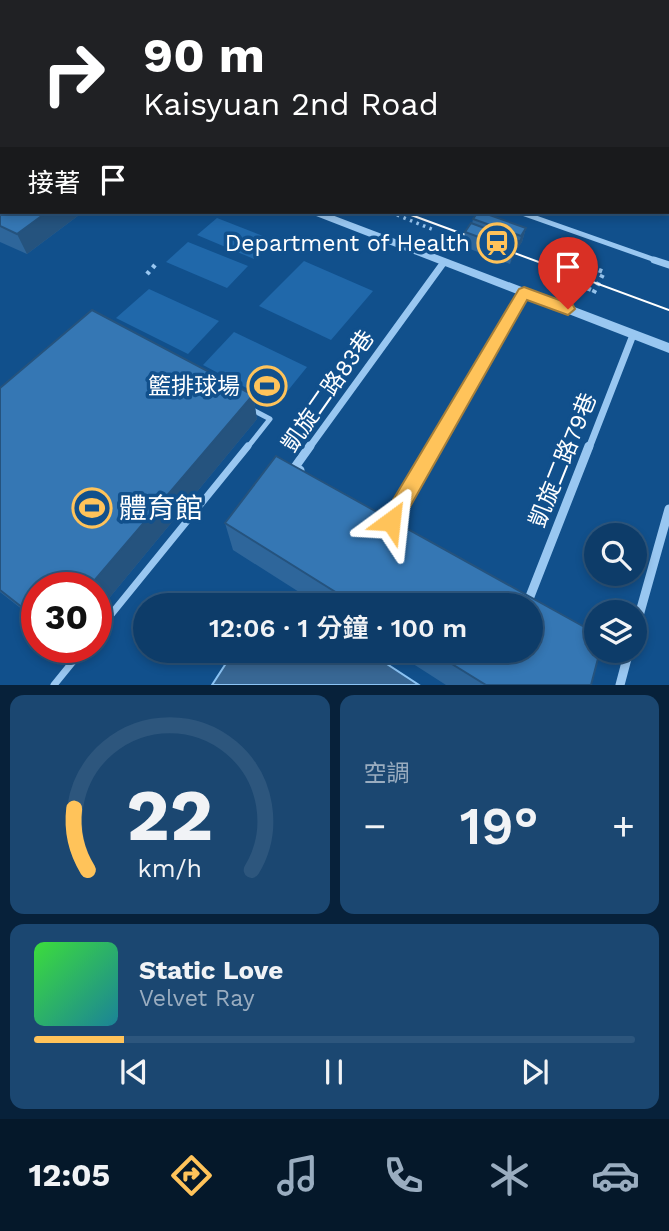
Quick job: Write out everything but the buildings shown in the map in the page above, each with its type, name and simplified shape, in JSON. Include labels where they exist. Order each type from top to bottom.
[{"type":"street","points":[[320,214],[669,348]]},
{"type":"street","points":[[525,214],[669,265]]},
{"type":"street","name":"凱旋二路83巷","points":[[307,474],[295,467],[444,262]]},
{"type":"street","points":[[391,521],[524,292]]},
{"type":"street","name":"凱旋二路79巷","points":[[531,593],[633,335]]},
{"type":"street","points":[[643,600],[669,509]]},
{"type":"street","points":[[379,514],[403,528]]},
{"type":"street","points":[[620,685],[624,663]]},
{"type":"lane","points":[[112,613],[270,419],[245,406]]},
{"type":"lane","points":[[54,685],[72,663]]},
{"type":"path","points":[[397,215],[434,229]]},
{"type":"path","points":[[564,279],[593,292],[604,272],[575,261]]},
{"type":"path","points":[[147,274],[155,265]]},
{"type":"shaded area","points":[[217,218],[273,240],[254,259],[197,235]]},
{"type":"shaded area","points":[[188,242],[248,266],[227,288],[166,262]]},
{"type":"shaded area","points":[[304,261],[373,291],[331,340],[259,306]]},
{"type":"shaded area","name":"籃排球場","points":[[149,289],[219,321],[188,354],[116,318]]},
{"type":"shaded area","name":"籃排球場","points":[[234,332],[307,367],[277,404],[203,365]]},
{"type":"shaded area","points":[[226,663],[385,663],[419,685],[212,685]]},
{"type":"tram line","points":[[408,214],[669,310]]},
{"type":"place","name":"Department of Health","points":[[497,243]]},
{"type":"place","name":"籃排球場","points":[[267,386]]},
{"type":"place","name":"體育館","points":[[92,508]]},
{"type":"route","points":[[391,521],[524,292],[568,309]]}]
